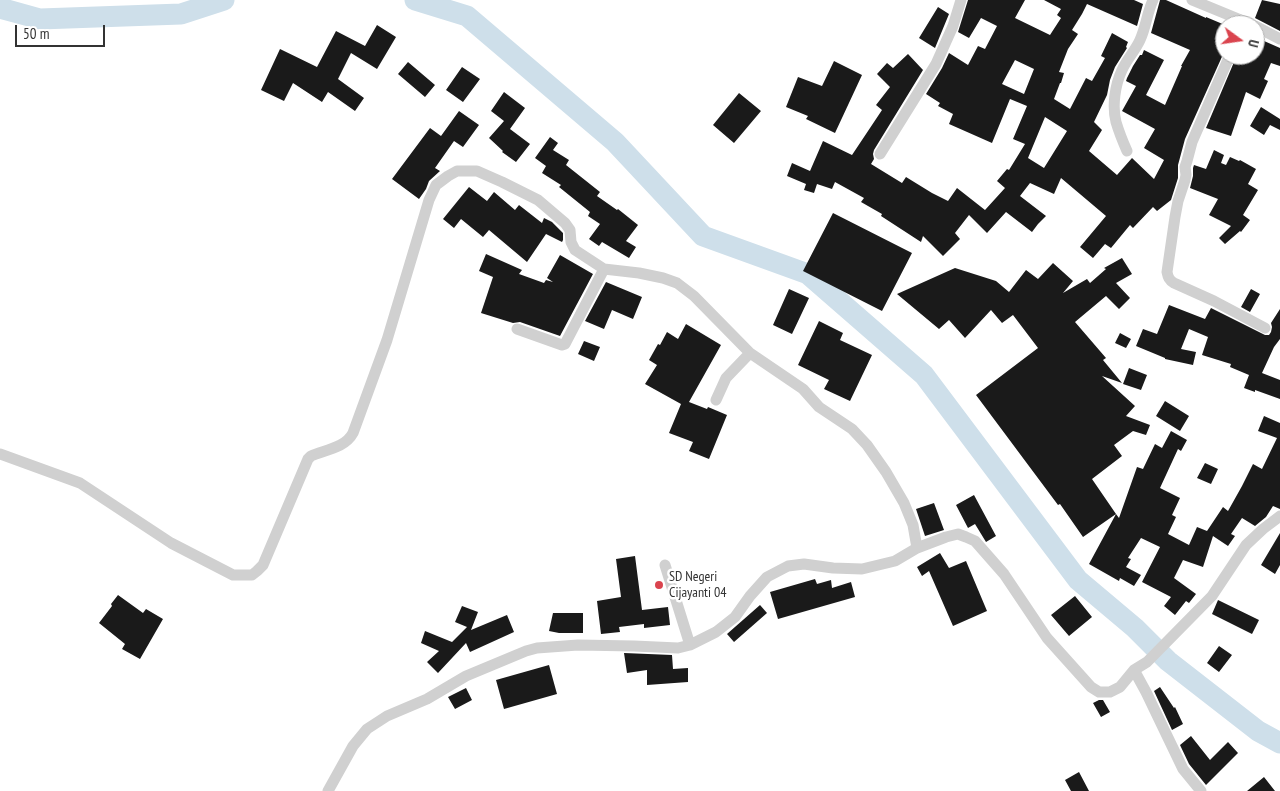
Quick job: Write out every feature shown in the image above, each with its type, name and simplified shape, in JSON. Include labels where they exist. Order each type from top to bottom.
[{"type":"street","points":[[880,154],[936,64],[953,26],[961,0]]},
{"type":"street","points":[[1127,151],[1116,122],[1117,86],[1123,69],[1142,37],[1153,0]]},
{"type":"street","points":[[1192,0],[1228,15]]},
{"type":"street","points":[[1265,32],[1280,39]]},
{"type":"street","points":[[1226,65],[1192,142],[1185,167],[1185,180],[1174,217],[1167,272],[1170,281],[1174,284],[1214,301],[1265,328]]},
{"type":"street","points":[[0,454],[80,483],[171,543],[233,575],[252,575],[262,565],[308,459],[351,438],[387,340],[429,200],[436,185],[457,171],[477,171],[538,200],[566,223],[570,230],[575,250],[604,269],[639,272],[677,283],[694,296],[750,353],[803,389],[819,407],[852,430],[867,445],[904,503],[913,525],[917,548]]},
{"type":"street","points":[[517,329],[562,345],[565,344],[604,269]]},
{"type":"street","points":[[716,400],[726,378],[750,353]]},
{"type":"street","points":[[328,791],[354,746],[367,729],[387,716],[427,699],[466,676],[526,651],[536,648],[578,645],[678,648],[690,645],[716,632],[735,616],[767,577],[788,566],[804,564],[862,569],[895,560],[917,548],[958,534],[975,541],[1004,574],[1047,638],[1091,687],[1099,692],[1110,692],[1120,687],[1134,670],[1147,662],[1212,596],[1246,545],[1280,516]]},
{"type":"street","points":[[665,565],[690,645]]},
{"type":"street","points":[[1134,670],[1184,769],[1201,791]]},
{"type":"building","points":[[968,0],[1025,0],[1015,18],[1050,35],[1061,18],[1057,15],[1061,9],[1044,0],[1134,0],[1143,4],[1137,26],[1087,4],[1072,30],[1078,34],[1068,49],[1059,72],[1064,73],[1054,99],[1070,109],[1086,78],[1092,81],[1105,58],[1101,56],[1112,33],[1128,42],[1127,48],[1115,67],[1107,95],[1094,122],[1102,130],[1089,151],[1117,175],[1132,158],[1154,179],[1164,160],[1144,148],[1155,129],[1122,111],[1136,86],[1126,81],[1127,78],[1144,50],[1164,60],[1146,95],[1165,105],[1181,66],[1190,50],[1151,33],[1160,0],[1166,0],[1215,21],[1215,65],[1218,65],[1185,139],[1178,165],[1178,178],[1171,200],[1157,211],[1153,207],[1133,228],[1130,225],[1111,248],[1105,244],[1093,258],[1080,247],[1106,216],[1061,178],[1054,194],[1030,183],[1020,196],[1046,216],[1032,232],[1006,212],[987,233],[969,215],[955,233],[960,239],[943,256],[923,236],[921,242],[881,216],[882,214],[861,202],[864,198],[835,182],[832,189],[817,184],[814,193],[804,190],[806,184],[787,176],[792,163],[810,171],[823,141],[852,155],[882,110],[876,105],[890,87],[877,74],[887,63],[893,68],[908,54],[923,70],[874,150],[874,159],[871,164],[902,183],[906,177],[948,201],[957,188],[985,210],[1005,188],[997,181],[1007,169],[1009,170],[1025,144],[1013,139],[1027,106],[1010,99],[992,143],[949,124],[953,114],[938,106],[940,103],[926,94],[949,53],[968,65],[978,46],[985,49],[997,26],[981,18],[969,38],[958,32]],"holes":[[[1015,60],[1034,69],[1024,94],[1002,84]],[[1045,117],[1067,131],[1044,168],[1028,158]]]},
{"type":"building","points":[[1262,0],[1280,4],[1280,31],[1265,23],[1265,15],[1256,15]]},
{"type":"building","points":[[938,7],[949,14],[935,48],[919,38]]},
{"type":"building","points":[[377,25],[396,37],[377,69],[351,53],[338,79],[364,98],[355,111],[328,92],[322,102],[293,83],[284,101],[261,90],[280,49],[317,67],[336,31],[365,46]]},
{"type":"building","points":[[1265,41],[1280,48],[1280,66],[1271,63],[1264,79],[1268,81],[1260,99],[1246,92],[1231,136],[1206,128],[1233,65],[1265,65]]},
{"type":"building","points":[[834,61],[862,75],[835,133],[806,119],[808,116],[786,107],[798,77],[822,86]]},
{"type":"building","points":[[408,62],[435,85],[425,97],[398,74]]},
{"type":"building","points":[[462,67],[480,79],[463,102],[446,90]]},
{"type":"building","points":[[504,92],[525,108],[510,129],[530,144],[516,162],[502,152],[489,138],[504,121],[491,111]]},
{"type":"building","points":[[739,93],[761,111],[734,143],[713,125]]},
{"type":"building","points":[[1261,107],[1280,119],[1280,130],[1270,125],[1264,135],[1250,126]]},
{"type":"building","points":[[459,111],[479,125],[463,147],[454,141],[435,168],[440,171],[429,181],[419,199],[392,179],[430,128],[441,136]]},
{"type":"building","points":[[550,137],[558,143],[553,150],[569,160],[566,165],[600,192],[597,196],[618,209],[638,225],[626,241],[636,247],[629,258],[602,242],[599,246],[589,239],[600,224],[588,216],[590,212],[559,187],[561,185],[542,173],[546,166],[535,158]]},
{"type":"building","points":[[1214,150],[1224,155],[1221,163],[1226,165],[1230,157],[1256,169],[1248,184],[1258,190],[1243,215],[1250,220],[1241,232],[1225,244],[1219,238],[1231,226],[1209,215],[1218,199],[1190,188],[1194,165],[1206,169]]},
{"type":"building","points":[[469,187],[487,201],[494,192],[515,210],[519,205],[542,223],[544,218],[552,222],[563,233],[562,242],[546,234],[527,262],[489,230],[483,237],[461,219],[454,228],[443,219]]},
{"type":"building","points":[[833,213],[912,253],[882,311],[803,271]]},
{"type":"building","points":[[486,254],[522,270],[519,274],[544,283],[546,280],[553,282],[547,278],[560,255],[593,274],[560,336],[520,322],[513,323],[481,313],[493,277],[479,271]]},
{"type":"building","points":[[1122,258],[1132,274],[1116,283],[1130,298],[1119,309],[1106,296],[1075,322],[1106,358],[1103,360],[1122,383],[1102,376],[1135,406],[1126,416],[1150,425],[1146,435],[1133,431],[1114,445],[1122,456],[1092,479],[1116,514],[1083,537],[976,395],[1038,348],[1013,315],[1002,323],[991,310],[965,338],[949,320],[939,329],[897,294],[955,268],[996,281],[1009,292],[1026,270],[1038,279],[1053,263],[1073,281],[1063,293],[1087,279],[1090,283],[1106,269],[1104,268]]},
{"type":"building","points":[[606,282],[642,297],[633,319],[612,310],[604,329],[585,321]]},
{"type":"building","points":[[789,289],[809,298],[792,334],[773,325]]},
{"type":"building","points":[[1251,289],[1260,294],[1250,312],[1241,307]]},
{"type":"building","points":[[1169,305],[1205,319],[1211,308],[1265,335],[1269,335],[1271,332],[1271,323],[1280,309],[1280,339],[1274,347],[1262,373],[1280,380],[1280,399],[1244,388],[1249,375],[1230,367],[1231,364],[1202,355],[1208,337],[1189,329],[1181,349],[1196,352],[1193,365],[1165,359],[1136,346],[1143,329],[1157,334]]},
{"type":"building","points":[[819,321],[843,333],[840,340],[872,355],[850,401],[824,389],[829,380],[798,365]]},
{"type":"building","points":[[686,324],[721,345],[689,402],[727,415],[709,459],[689,451],[693,442],[669,433],[681,404],[645,384],[657,365],[649,360],[658,344],[660,345],[667,332],[678,339]]},
{"type":"building","points":[[1120,333],[1131,339],[1126,348],[1115,343]]},
{"type":"building","points":[[584,341],[600,347],[594,361],[578,354]]},
{"type":"building","points":[[1129,368],[1147,375],[1141,390],[1123,384]]},
{"type":"building","points":[[1165,401],[1189,416],[1180,431],[1156,416]]},
{"type":"building","points":[[1264,416],[1280,423],[1280,509],[1273,506],[1266,517],[1255,526],[1242,518],[1231,534],[1235,536],[1228,546],[1213,536],[1203,567],[1183,560],[1174,578],[1196,594],[1189,603],[1186,601],[1175,615],[1164,606],[1171,597],[1142,582],[1160,547],[1141,538],[1128,558],[1131,559],[1126,567],[1141,575],[1134,586],[1120,578],[1119,581],[1089,564],[1116,514],[1119,518],[1137,467],[1143,469],[1155,444],[1162,448],[1171,431],[1187,440],[1181,451],[1178,449],[1160,488],[1180,498],[1172,515],[1176,517],[1168,534],[1189,545],[1197,527],[1207,531],[1223,507],[1228,511],[1253,464],[1262,469],[1277,438],[1258,431]]},
{"type":"building","points":[[1205,463],[1218,469],[1211,484],[1197,478]]},
{"type":"building","points":[[974,495],[996,536],[986,542],[975,524],[968,528],[956,505]]},
{"type":"building","points":[[934,503],[944,530],[925,536],[916,509]]},
{"type":"building","points":[[1280,533],[1280,565],[1275,574],[1261,565]]},
{"type":"building","points":[[940,553],[949,568],[966,561],[987,611],[953,626],[929,571],[922,576],[917,567]]},
{"type":"building","points":[[635,556],[642,610],[668,607],[670,625],[644,628],[644,624],[619,627],[620,632],[601,634],[597,601],[621,597],[616,559]]},
{"type":"building","points":[[815,579],[817,584],[831,580],[832,588],[851,582],[855,597],[778,619],[770,592]]},
{"type":"building","points":[[118,595],[143,613],[146,609],[163,619],[140,659],[122,649],[125,644],[99,623]]},
{"type":"building","points":[[1075,596],[1092,617],[1069,636],[1051,615]]},
{"type":"building","points":[[1218,600],[1259,620],[1252,634],[1212,614]]},
{"type":"building","points":[[760,605],[767,613],[734,642],[727,634]]},
{"type":"building","points":[[462,606],[478,612],[471,630],[507,615],[514,632],[470,652],[466,643],[438,673],[427,662],[439,651],[421,643],[425,631],[452,642],[467,627],[455,622]]},
{"type":"building","points":[[553,613],[583,613],[583,633],[549,631]]},
{"type":"building","points":[[1219,646],[1232,655],[1219,672],[1207,663]]},
{"type":"building","points":[[624,653],[672,655],[673,669],[688,668],[688,682],[647,685],[647,670],[627,673]]},
{"type":"building","points":[[549,665],[557,694],[504,709],[496,680]]},
{"type":"building","points":[[1160,687],[1175,707],[1183,724],[1172,730],[1154,691]]},
{"type":"building","points":[[466,688],[472,700],[455,709],[448,697]]},
{"type":"building","points":[[1103,700],[1110,712],[1101,717],[1093,703]]},
{"type":"building","points":[[1191,736],[1210,760],[1228,742],[1238,753],[1206,785],[1189,764],[1180,745]]},
{"type":"building","points":[[1079,772],[1089,791],[1071,791],[1065,780]]},
{"type":"building","points":[[1264,777],[1275,791],[1247,791]]},
{"type":"waterway","points":[[0,8],[40,19],[181,14],[224,0]]},
{"type":"waterway","points":[[415,0],[467,16],[615,142],[703,236],[808,274],[924,375],[1078,580],[1135,628],[1168,661],[1258,731],[1280,743]]},
{"type":"place","name":"SD Negeri Cijayanti 04","points":[[659,585]]}]
